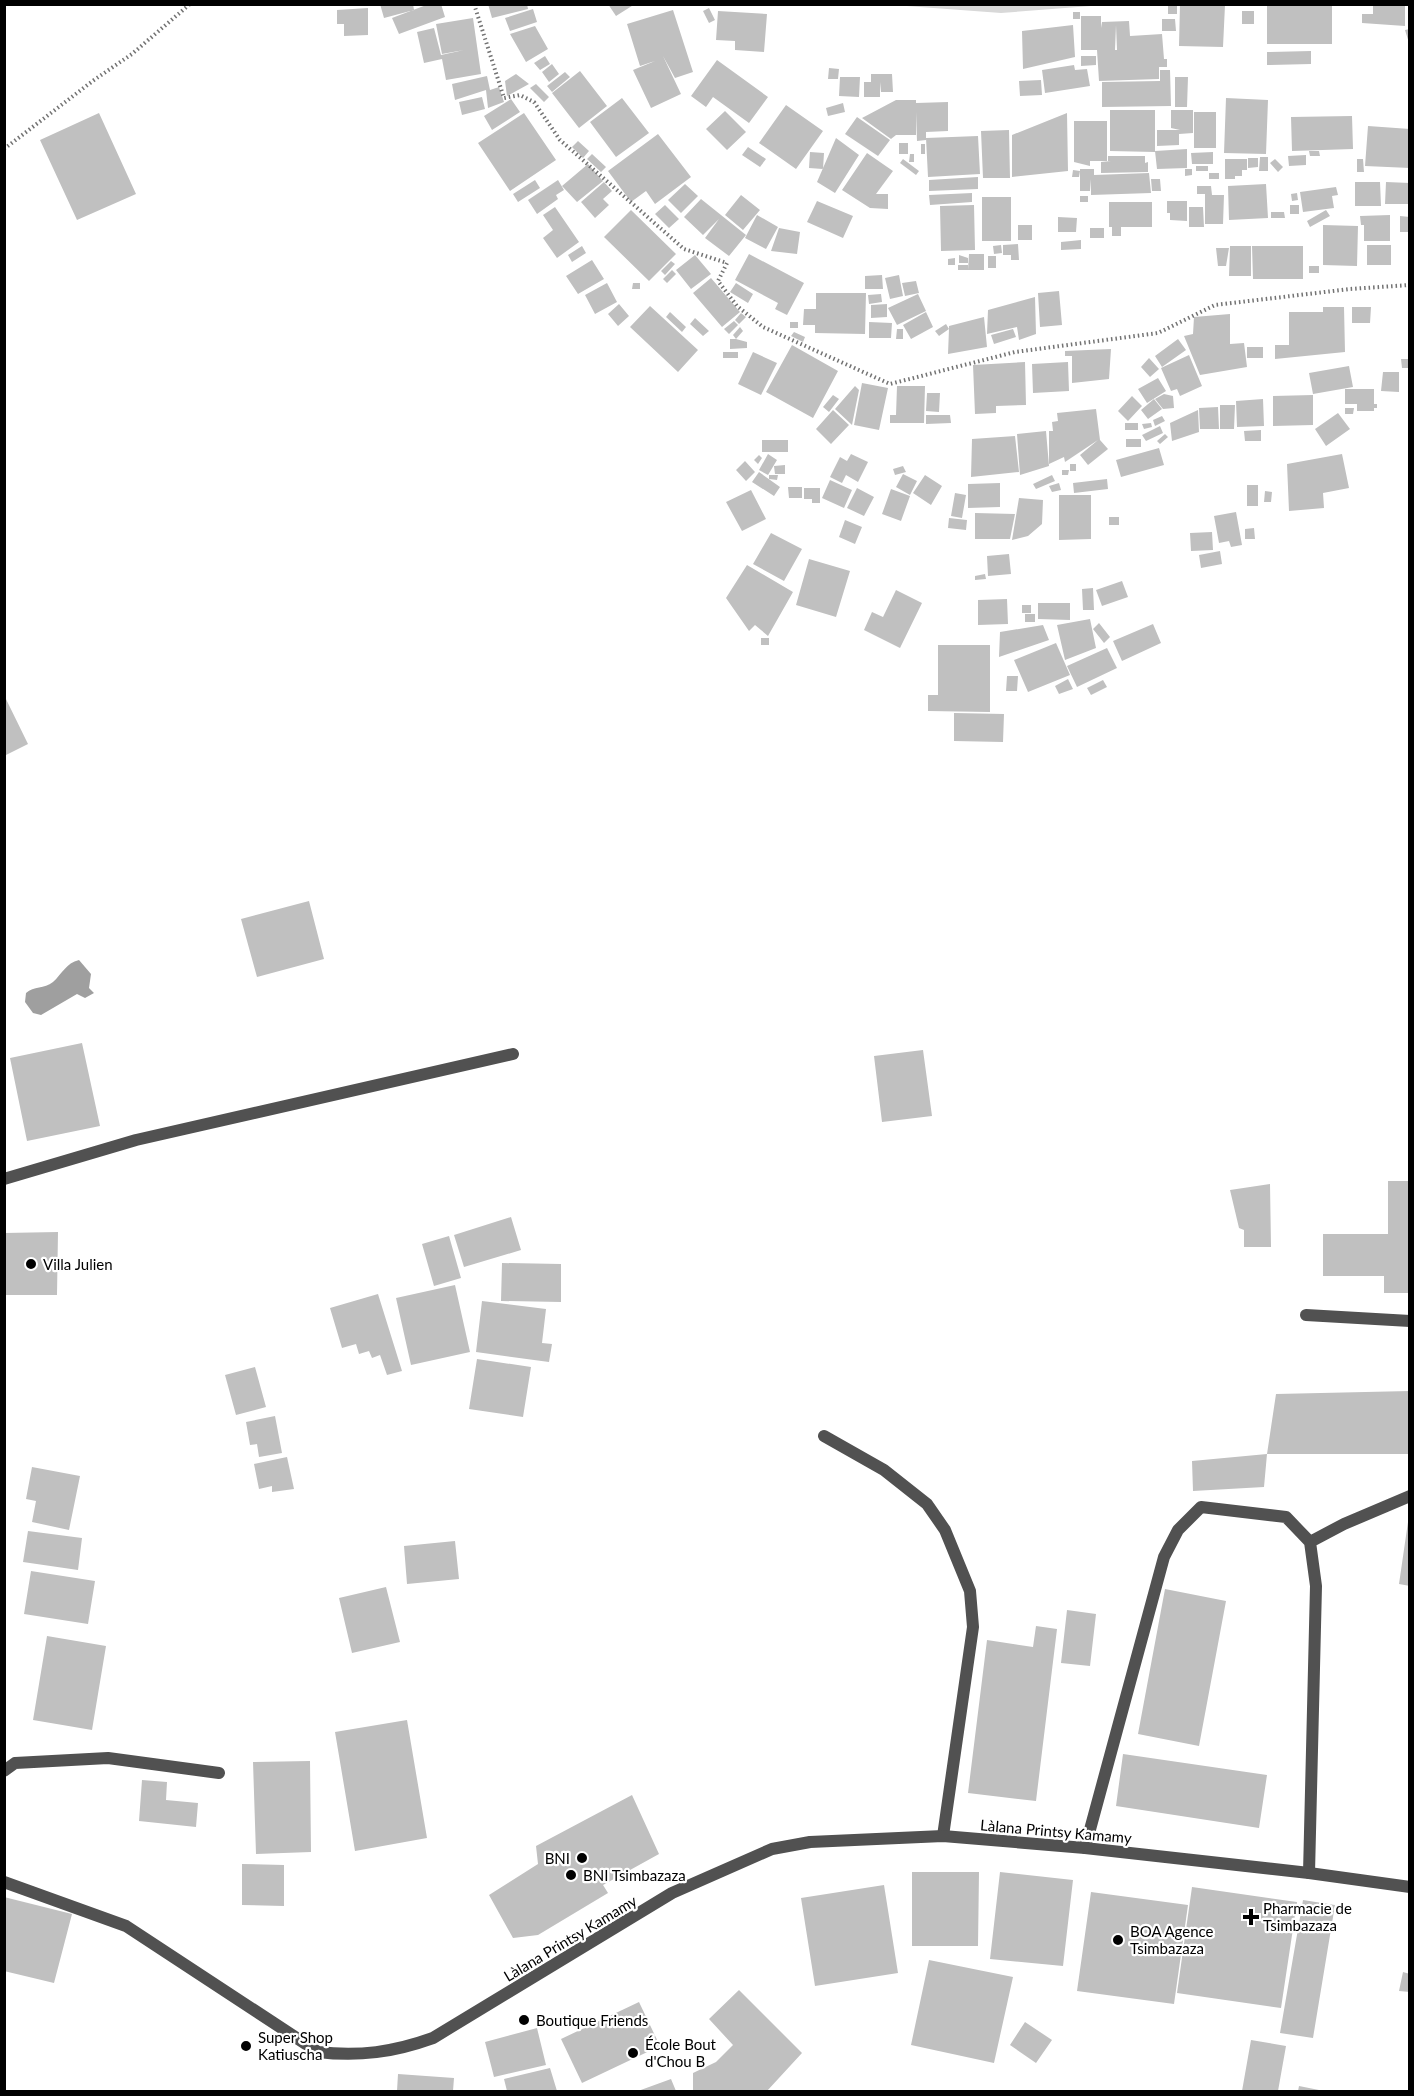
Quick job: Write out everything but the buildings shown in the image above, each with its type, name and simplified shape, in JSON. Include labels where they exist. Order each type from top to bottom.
[{"type":"street","points":[[4,1179],[136,1140],[513,1054]]},
{"type":"street","points":[[1306,1315],[1410,1321]]},
{"type":"street","points":[[824,1436],[884,1470],[927,1503],[945,1530],[970,1591],[973,1627],[943,1836]]},
{"type":"street","points":[[1310,1542],[1344,1524],[1410,1496]]},
{"type":"street","points":[[1085,1848],[1164,1557],[1178,1530],[1201,1507],[1286,1517],[1310,1542],[1316,1586],[1309,1873]]},
{"type":"street","points":[[4,1771],[15,1764],[108,1758],[219,1773]]},
{"type":"street","name":"Làlana Printsy Kamamy","points":[[4,1882],[126,1926],[318,2052],[346,2055],[401,2050],[433,2038],[672,1893],[772,1849],[810,1842],[943,1836],[1085,1848],[1309,1873],[1410,1887]]},
{"type":"path","points":[[4,149],[132,54],[190,4]]},
{"type":"path","points":[[474,4],[504,98],[520,95],[534,102],[560,140],[684,249],[727,263],[718,281],[737,306],[763,327],[890,384],[1014,352],[1158,333],[1215,305],[1350,289],[1410,285]]},
{"type":"shaded area","points":[[1104,4],[1001,13],[893,5]]},
{"type":"shaded area","points":[[79,960],[91,974],[89,988],[94,993],[85,998],[77,994],[41,1015],[33,1013],[25,1002],[26,993],[50,984],[67,966]]},
{"type":"place","name":"Villa Julien","points":[[31,1264]]},
{"type":"place","name":"BNI","points":[[582,1858]]},
{"type":"place","name":"BNI Tsimbazaza","points":[[571,1875]]},
{"type":"place","name":"Pharmacie de Tsimbazaza","points":[[1251,1917]]},
{"type":"place","name":"BOA Agence Tsimbazaza","points":[[1118,1940]]},
{"type":"place","name":"Boutique Friends","points":[[524,2020]]},
{"type":"place","name":"Super Shop Katiuscha","points":[[246,2046]]},
{"type":"place","name":"École Bout d'Chou B","points":[[633,2053]]}]
